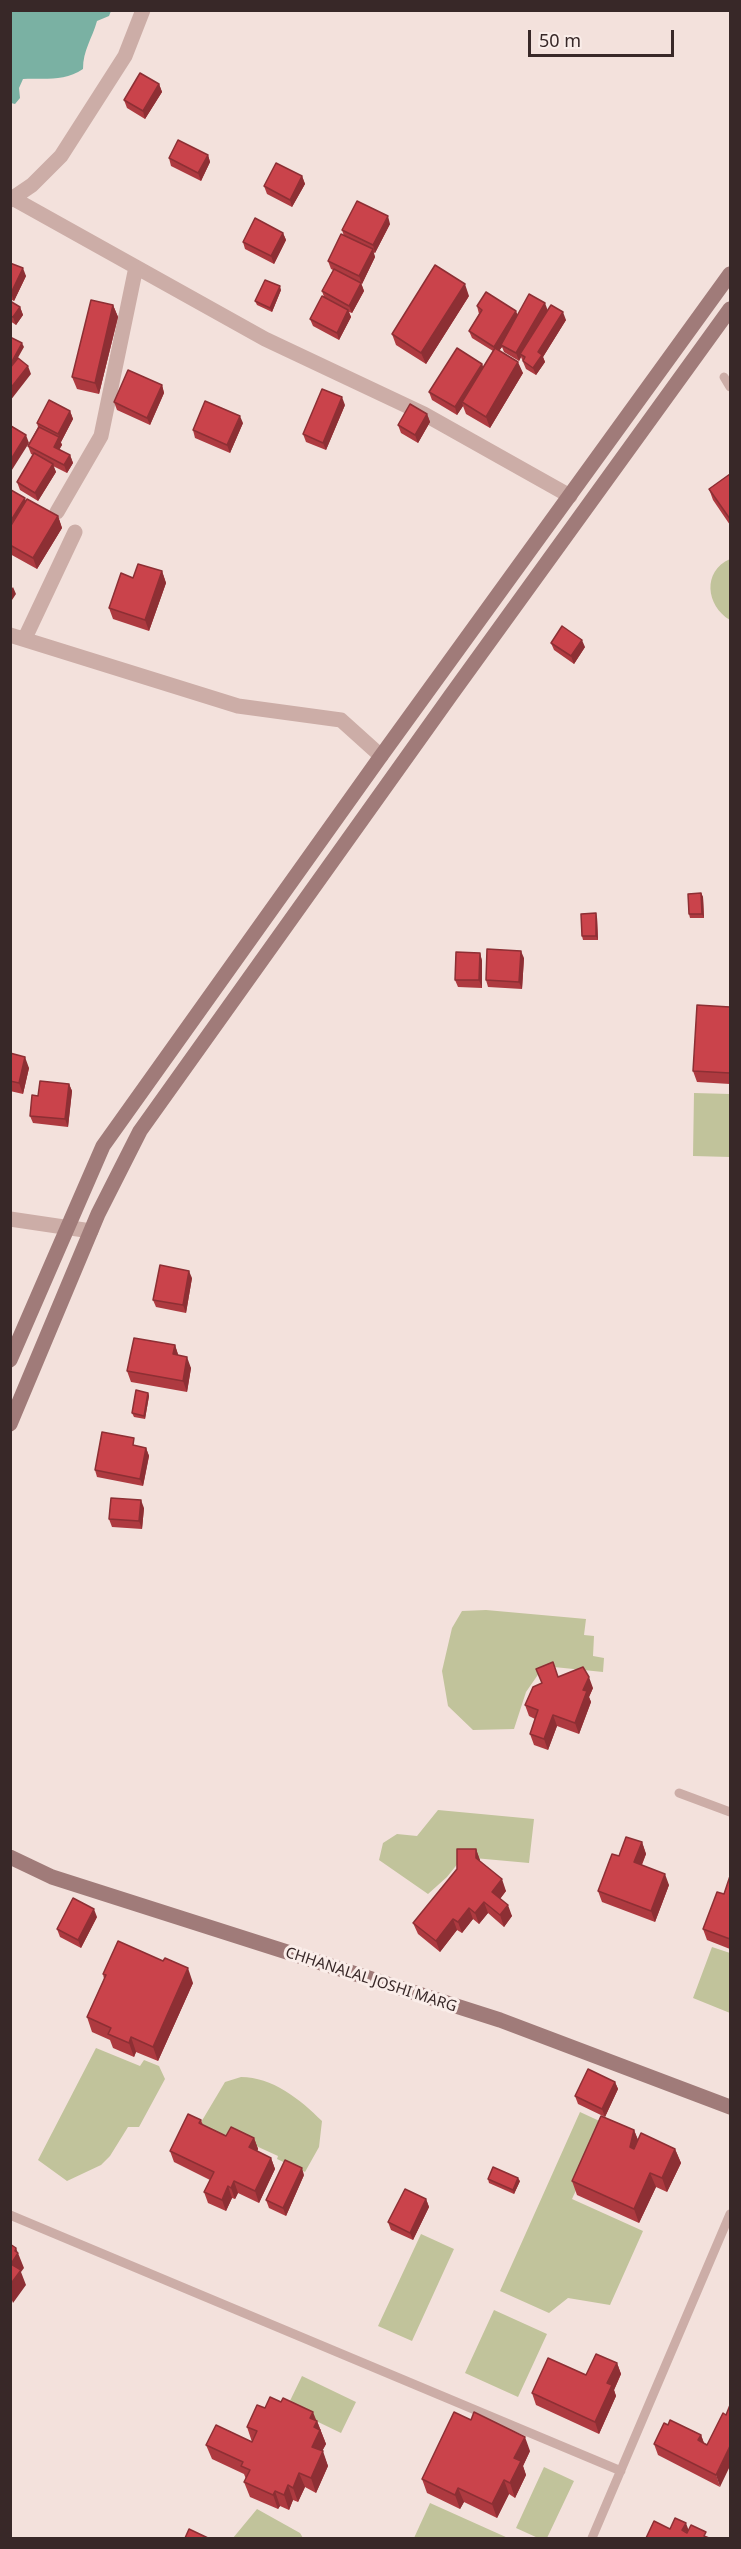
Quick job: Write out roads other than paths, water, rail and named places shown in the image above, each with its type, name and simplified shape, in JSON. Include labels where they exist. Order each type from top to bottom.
[{"type":"street","points":[[143,10],[125,56],[61,156],[32,185],[12,199],[265,339],[424,414],[570,496]]},
{"type":"street","points":[[57,512],[101,436],[136,267]]},
{"type":"street","points":[[10,1360],[103,1146],[381,756],[730,274]]},
{"type":"street","points":[[10,1424],[91,1232],[140,1131],[451,694],[730,309]]},
{"type":"street","points":[[75,532],[18,637],[237,706],[341,720],[381,756]]},
{"type":"street","points":[[10,1219],[91,1232]]},
{"type":"street","name":"CHHANALAL JOSHI MARG","points":[[10,1857],[52,1877],[500,2020],[730,2107]]},
{"type":"lane","points":[[724,377],[730,387]]},
{"type":"lane","points":[[679,1793],[730,1812]]},
{"type":"lane","points":[[592,2538],[730,2214]]},
{"type":"lane","points":[[10,2215],[621,2471]]},
{"type":"water","points":[[11,10],[111,11],[109,16],[97,21],[86,50],[83,69],[61,78],[23,79],[19,88],[20,98],[15,104],[11,103]]}]
